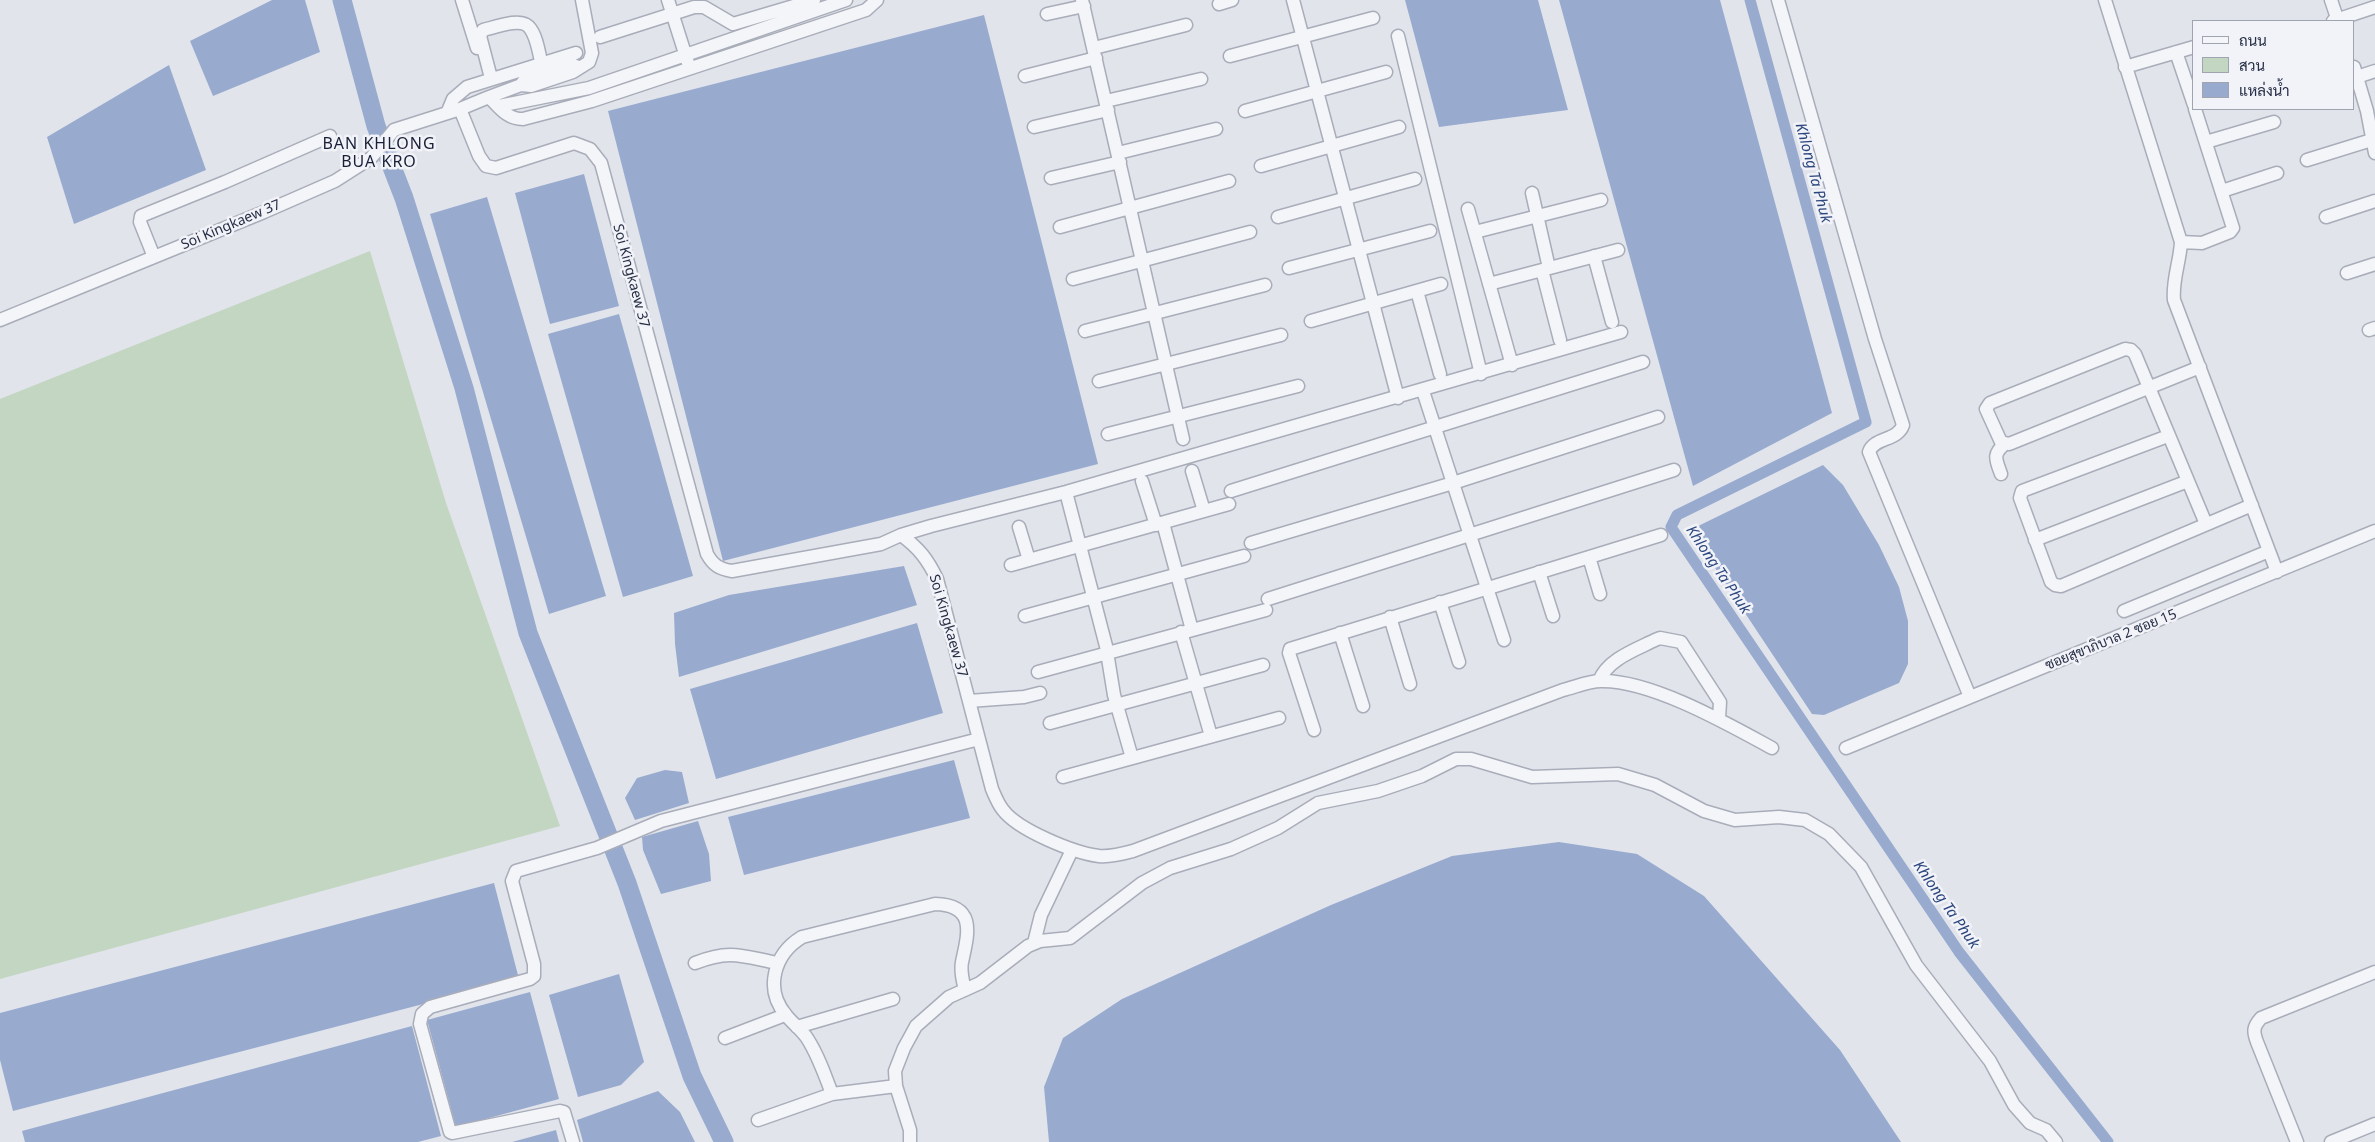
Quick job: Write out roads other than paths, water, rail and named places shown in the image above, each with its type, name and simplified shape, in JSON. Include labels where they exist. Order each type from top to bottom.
[{"type":"street","points":[[462,0],[488,79]]},
{"type":"street","points":[[454,110],[521,85],[531,86],[573,72],[579,66],[589,62],[592,53],[587,0]]},
{"type":"street","points":[[668,0],[674,13],[688,62]]},
{"type":"street","points":[[600,37],[694,7],[704,7],[733,24],[814,0]]},
{"type":"street","points":[[688,62],[777,24],[846,0]]},
{"type":"street","points":[[489,97],[513,119],[523,119],[572,106],[590,95],[688,62],[782,38],[866,10],[877,0]]},
{"type":"street","points":[[1218,4],[1232,0]]},
{"type":"street","points":[[1293,0],[1398,398]]},
{"type":"street","points":[[1778,0],[1875,339],[1902,425],[1898,433],[1872,446],[1869,452],[1970,697]]},
{"type":"street","points":[[2105,0],[2181,242],[2180,258],[2172,286],[2174,300],[2277,572]]},
{"type":"street","points":[[2331,0],[2336,20]]},
{"type":"street","points":[[1047,14],[1083,3],[1184,439]]},
{"type":"street","points":[[2339,20],[2375,7]]},
{"type":"street","points":[[1230,56],[1373,18]]},
{"type":"street","points":[[488,79],[480,36],[482,30],[518,21],[524,23],[536,36],[534,68],[521,85]]},
{"type":"street","points":[[777,24],[782,38]]},
{"type":"street","points":[[1025,76],[1186,25]]},
{"type":"street","points":[[1398,36],[1481,374]]},
{"type":"street","points":[[2125,68],[2192,48]]},
{"type":"street","points":[[2176,52],[2192,96]]},
{"type":"street","points":[[454,110],[458,92],[488,79],[534,68],[576,53]]},
{"type":"street","points":[[534,68],[570,64],[579,66]]},
{"type":"street","points":[[2375,71],[2355,74],[2374,139],[2375,153]]},
{"type":"street","points":[[1245,111],[1386,72]]},
{"type":"street","points":[[1034,126],[1201,79]]},
{"type":"street","points":[[499,106],[569,93],[590,95]]},
{"type":"street","points":[[569,93],[572,106]]},
{"type":"street","name":"Soi Kingkaew 37","points":[[0,320],[335,180],[371,158],[394,130],[454,110],[486,166],[496,168],[574,143],[590,149],[601,163],[707,554],[712,563],[719,568],[732,571],[881,544],[901,536],[922,552],[937,580],[992,789],[1003,810],[1025,827],[1072,850],[1099,856],[1133,851],[1564,690],[1599,681],[1622,682],[1642,687],[1719,719],[1772,748]]},
{"type":"street","points":[[2181,242],[2202,243],[2230,232],[2233,228],[2195,110]]},
{"type":"street","points":[[2206,142],[2274,122]]},
{"type":"street","points":[[1261,166],[1399,127]]},
{"type":"street","points":[[1051,178],[1216,130]]},
{"type":"street","points":[[154,257],[140,222],[141,216],[330,136]]},
{"type":"street","points":[[2307,160],[2374,139]]},
{"type":"street","points":[[2222,190],[2278,173]]},
{"type":"street","points":[[1278,217],[1415,179]]},
{"type":"street","points":[[1060,228],[1229,181]]},
{"type":"street","points":[[1532,193],[1560,340]]},
{"type":"street","points":[[1475,232],[1601,200]]},
{"type":"street","points":[[2326,217],[2375,201]]},
{"type":"street","points":[[1468,210],[1512,365]]},
{"type":"street","points":[[1289,268],[1430,231]]},
{"type":"street","points":[[1073,279],[1143,262],[1250,232]]},
{"type":"street","points":[[1489,284],[1618,250]]},
{"type":"street","points":[[1594,256],[1612,322]]},
{"type":"street","points":[[2347,273],[2375,264]]},
{"type":"street","points":[[1311,321],[1441,284]]},
{"type":"street","points":[[1085,331],[1265,285]]},
{"type":"street","points":[[1417,291],[1440,374]]},
{"type":"street","points":[[901,536],[931,526],[1066,492],[1423,391],[1621,332]]},
{"type":"street","points":[[1098,381],[1281,334]]},
{"type":"street","points":[[2004,444],[2001,442],[1986,408],[1990,403],[2124,350],[2131,350],[2135,354],[2206,524]]},
{"type":"street","points":[[1231,491],[1643,362]]},
{"type":"street","points":[[2001,474],[1994,457],[1996,450],[2004,444],[2200,367]]},
{"type":"street","points":[[1108,434],[1298,386]]},
{"type":"street","points":[[1423,391],[1504,640]]},
{"type":"street","points":[[1250,543],[1453,483],[1658,417]]},
{"type":"street","points":[[2168,436],[2022,491],[2020,498],[2051,582],[2055,586],[2060,586],[2252,505]]},
{"type":"street","points":[[1038,672],[1187,631],[1674,470]]},
{"type":"street","points":[[1192,471],[1204,511]]},
{"type":"street","points":[[1142,481],[1176,575],[1196,684],[1211,736]]},
{"type":"street","points":[[2035,540],[2188,481]]},
{"type":"street","points":[[1066,492],[1094,598],[1117,705],[1132,758]]},
{"type":"street","points":[[1011,565],[1229,504]]},
{"type":"street","points":[[1019,527],[1029,560]]},
{"type":"street","name":"ซอยสุขาภิบาล 2 ซอย 15","points":[[1846,748],[2375,531]]},
{"type":"street","points":[[1314,730],[1289,653],[1290,649],[1661,535]]},
{"type":"street","points":[[2124,611],[2269,551]]},
{"type":"street","points":[[1025,616],[1244,556]]},
{"type":"street","points":[[1589,557],[1600,594]]},
{"type":"street","points":[[1539,572],[1553,616]]},
{"type":"street","points":[[1440,602],[1459,662]]},
{"type":"street","points":[[1390,618],[1410,684]]},
{"type":"street","points":[[1340,633],[1363,706]]},
{"type":"street","points":[[1599,681],[1603,670],[1610,664],[1655,640],[1660,638],[1681,642],[1720,702],[1719,719]]},
{"type":"street","points":[[1050,723],[1264,665]]},
{"type":"street","points":[[969,701],[988,698],[1024,697],[1040,693]]},
{"type":"street","points":[[1063,777],[1279,718]]},
{"type":"street","points":[[574,1142],[568,1118],[564,1112],[560,1111],[450,1132],[420,1019],[430,1007],[530,979],[535,971],[512,881],[513,874],[521,868],[608,844],[661,821],[979,739]]},
{"type":"street","points":[[910,1142],[910,1130],[896,1086],[895,1070],[916,1026],[949,997],[980,983],[1034,943],[1070,938],[1142,883],[1170,868],[1231,849],[1278,828],[1318,803],[1378,791],[1422,776],[1456,759],[1471,759],[1532,777],[1618,774],[1655,785],[1704,812],[1735,820],[1778,817],[1805,820],[1829,834],[1861,867],[1916,964],[1990,1061],[2014,1105],[2030,1123],[2046,1130],[2056,1142]]},
{"type":"street","points":[[1034,943],[1041,915],[1072,850]]},
{"type":"street","points":[[832,1094],[819,1060],[806,1037],[785,1014],[773,992],[777,964],[785,950],[802,937],[935,904],[948,904],[957,908],[964,915],[967,925],[967,946],[961,974],[965,990]]},
{"type":"street","points":[[695,963],[715,955],[729,953],[777,964]]},
{"type":"street","points":[[2297,1142],[2257,1042],[2253,1030],[2255,1025],[2261,1018],[2375,972]]},
{"type":"street","points":[[797,1027],[893,999]]},
{"type":"street","points":[[726,1038],[785,1014]]},
{"type":"street","points":[[758,1120],[832,1094],[896,1086]]},
{"type":"street","points":[[2331,1142],[2375,1124]]},
{"type":"water","points":[[272,0],[305,0],[320,52],[213,96],[190,41]]},
{"type":"water","points":[[1405,0],[1538,0],[1568,110],[1439,127]]},
{"type":"water","points":[[1559,0],[1720,0],[1832,413],[1693,486]]},
{"type":"water","points":[[984,15],[1098,464],[723,561],[608,111]]},
{"type":"water","points":[[169,65],[206,170],[74,224],[47,137]]},
{"type":"water","points":[[584,174],[619,306],[550,324],[515,193]]},
{"type":"water","points":[[487,197],[606,596],[549,614],[430,214]]},
{"type":"water","points":[[619,314],[693,576],[623,597],[548,334]]},
{"type":"water","points":[[1823,465],[1843,485],[1879,545],[1899,587],[1908,621],[1908,664],[1899,683],[1824,715],[1812,714],[1690,530]]},
{"type":"water","points":[[904,566],[917,605],[679,677],[674,613],[729,595]]},
{"type":"water","points":[[917,623],[943,713],[716,779],[690,689]]},
{"type":"water","points":[[954,760],[970,818],[744,875],[728,817]]},
{"type":"water","points":[[665,770],[682,772],[689,803],[635,820],[625,798],[637,778]]},
{"type":"water","points":[[698,821],[709,854],[711,881],[661,894],[643,850],[642,837]]},
{"type":"water","points":[[1559,842],[1637,854],[1704,896],[1840,1050],[1901,1142],[1049,1142],[1044,1087],[1063,1038],[1122,999],[1331,905],[1452,856]]},
{"type":"water","points":[[494,883],[519,979],[13,1111],[0,1060],[0,1013]]},
{"type":"water","points":[[619,974],[644,1062],[621,1085],[578,1097],[549,995]]},
{"type":"water","points":[[530,992],[559,1099],[456,1127],[427,1020]]},
{"type":"water","points":[[412,1026],[441,1136],[418,1142],[25,1142],[22,1131]]},
{"type":"water","points":[[658,1091],[680,1112],[695,1142],[583,1142],[577,1120]]},
{"type":"water","points":[[556,1130],[559,1142],[512,1142]]},
{"type":"waterway","points":[[342,0],[376,126],[404,198],[464,388],[528,633],[627,883],[692,1076],[724,1142]]},
{"type":"waterway","name":"Khlong Ta Phuk","points":[[1750,0],[1866,422],[1677,515],[1671,527],[1959,952],[2108,1142]]},
{"type":"district","name":"BAN KHLONG BUA KRO","points":[[379,153]]}]
